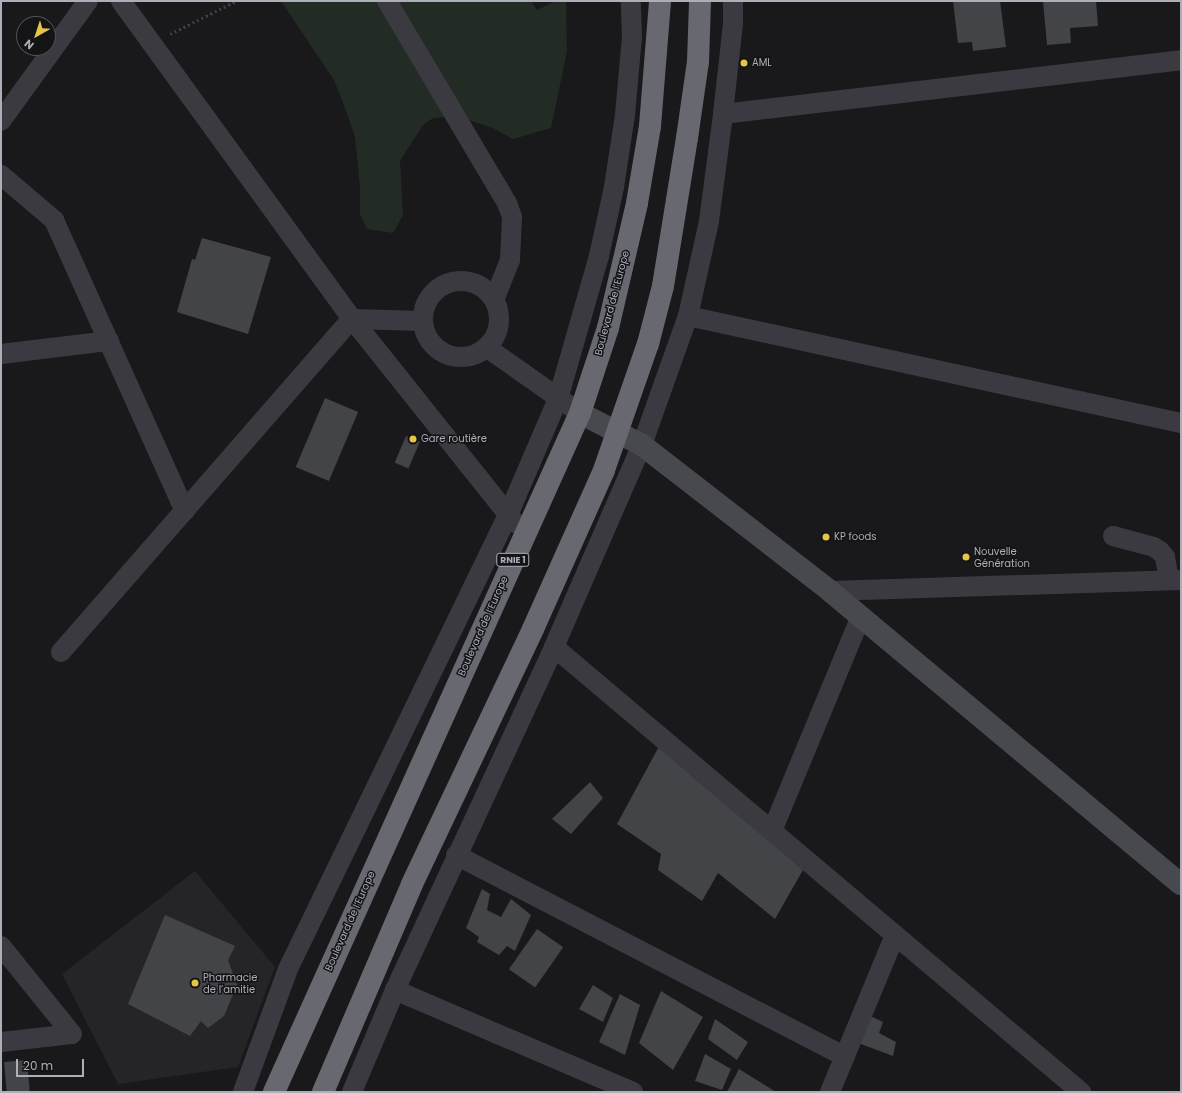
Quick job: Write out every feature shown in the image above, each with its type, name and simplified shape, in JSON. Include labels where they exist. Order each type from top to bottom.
[{"type":"highway","name":"Boulevard de l’Europe","points":[[274,1092],[580,413],[608,328],[637,203],[650,126],[660,1]]},
{"type":"highway","points":[[323,1092],[412,884],[533,629],[604,470],[648,344],[663,286],[698,62],[700,1]]},
{"type":"street","points":[[1,121],[88,1]]},
{"type":"street","points":[[120,1],[352,319],[508,515],[525,534]]},
{"type":"street","points":[[386,1],[507,203],[512,217],[510,260],[494,300]]},
{"type":"street","points":[[243,1092],[288,969],[508,515],[558,399],[599,256],[614,187],[626,100],[632,37],[631,1]]},
{"type":"street","points":[[352,1092],[394,990],[554,647],[642,445],[688,316],[709,220],[733,23],[733,1]]},
{"type":"street","points":[[723,114],[1181,60]]},
{"type":"street","points":[[1,175],[54,220],[185,511]]},
{"type":"street","points":[[451,282],[467,282],[478,286],[494,300],[499,317],[498,328],[486,347],[472,356],[455,357],[439,350],[431,341],[423,321],[426,304],[436,290],[451,282]]},
{"type":"street","points":[[688,316],[1181,423]]},
{"type":"street","points":[[352,319],[423,321]]},
{"type":"street","points":[[61,652],[352,319]]},
{"type":"street","points":[[1,354],[109,341]]},
{"type":"street","points":[[486,347],[580,413],[642,445],[861,616],[1181,884]]},
{"type":"street","points":[[830,591],[1175,580],[1165,557],[1160,551],[1154,547],[1113,536]]},
{"type":"street","points":[[772,831],[861,616]]},
{"type":"street","points":[[554,647],[1081,1092]]},
{"type":"street","points":[[456,855],[845,1057]]},
{"type":"street","points":[[830,1092],[895,935]]},
{"type":"street","points":[[1,946],[72,1034],[1,1042]]},
{"type":"street","points":[[394,990],[633,1092]]},
{"type":"path","points":[[152,43],[236,1]]},
{"type":"shaded area","points":[[281,1],[386,1],[391,7],[402,1],[531,1],[537,10],[556,1],[566,1],[567,51],[551,128],[513,139],[493,128],[457,116],[433,118],[423,125],[400,161],[403,215],[393,233],[367,229],[360,214],[360,187],[355,137],[345,108],[334,80]]},
{"type":"shaded area","points":[[195,871],[275,967],[238,1067],[118,1084],[62,974]]},
{"type":"building","points":[[953,1],[1000,1],[1006,47],[973,51],[972,42],[958,43]]},
{"type":"building","points":[[1043,1],[1096,1],[1098,26],[1070,28],[1071,43],[1047,45]]},
{"type":"building","points":[[202,238],[271,257],[248,334],[177,312],[192,259],[195,260]]},
{"type":"building","points":[[325,398],[358,412],[329,481],[296,467]]},
{"type":"building","points":[[406,436],[420,442],[408,469],[395,463]]},
{"type":"building","points":[[663,739],[803,870],[775,919],[718,873],[702,901],[658,870],[661,854],[617,824]]},
{"type":"building","points":[[590,782],[603,798],[571,834],[552,819]]},
{"type":"building","points":[[482,889],[490,894],[487,910],[501,917],[511,899],[531,915],[515,951],[507,946],[499,955],[477,942],[479,937],[466,928]]},
{"type":"building","points":[[165,915],[235,946],[228,960],[237,985],[224,1016],[208,1028],[201,1021],[190,1036],[128,1004]]},
{"type":"building","points":[[537,929],[563,947],[535,987],[509,969]]},
{"type":"building","points":[[593,985],[613,998],[603,1022],[579,1009]]},
{"type":"building","points":[[661,991],[703,1017],[673,1070],[639,1043]]},
{"type":"building","points":[[620,994],[640,1005],[625,1055],[599,1042]]},
{"type":"building","points":[[855,1009],[883,1022],[879,1033],[896,1042],[893,1056],[845,1038]]},
{"type":"building","points":[[715,1019],[748,1042],[737,1060],[708,1039]]},
{"type":"building","points":[[705,1054],[731,1069],[722,1090],[695,1081]]},
{"type":"building","points":[[27,1060],[30,1092],[7,1092],[4,1062]]},
{"type":"building","points":[[739,1069],[776,1092],[727,1092]]},
{"type":"place","name":"AML","points":[[744,63]]},
{"type":"place","name":"Gare routière","points":[[413,439]]},
{"type":"place","name":"KP foods","points":[[826,537]]},
{"type":"place","name":"Nouvelle Génération","points":[[966,557]]},
{"type":"place","name":"Pharmacie de l’amitie","points":[[195,983]]}]
